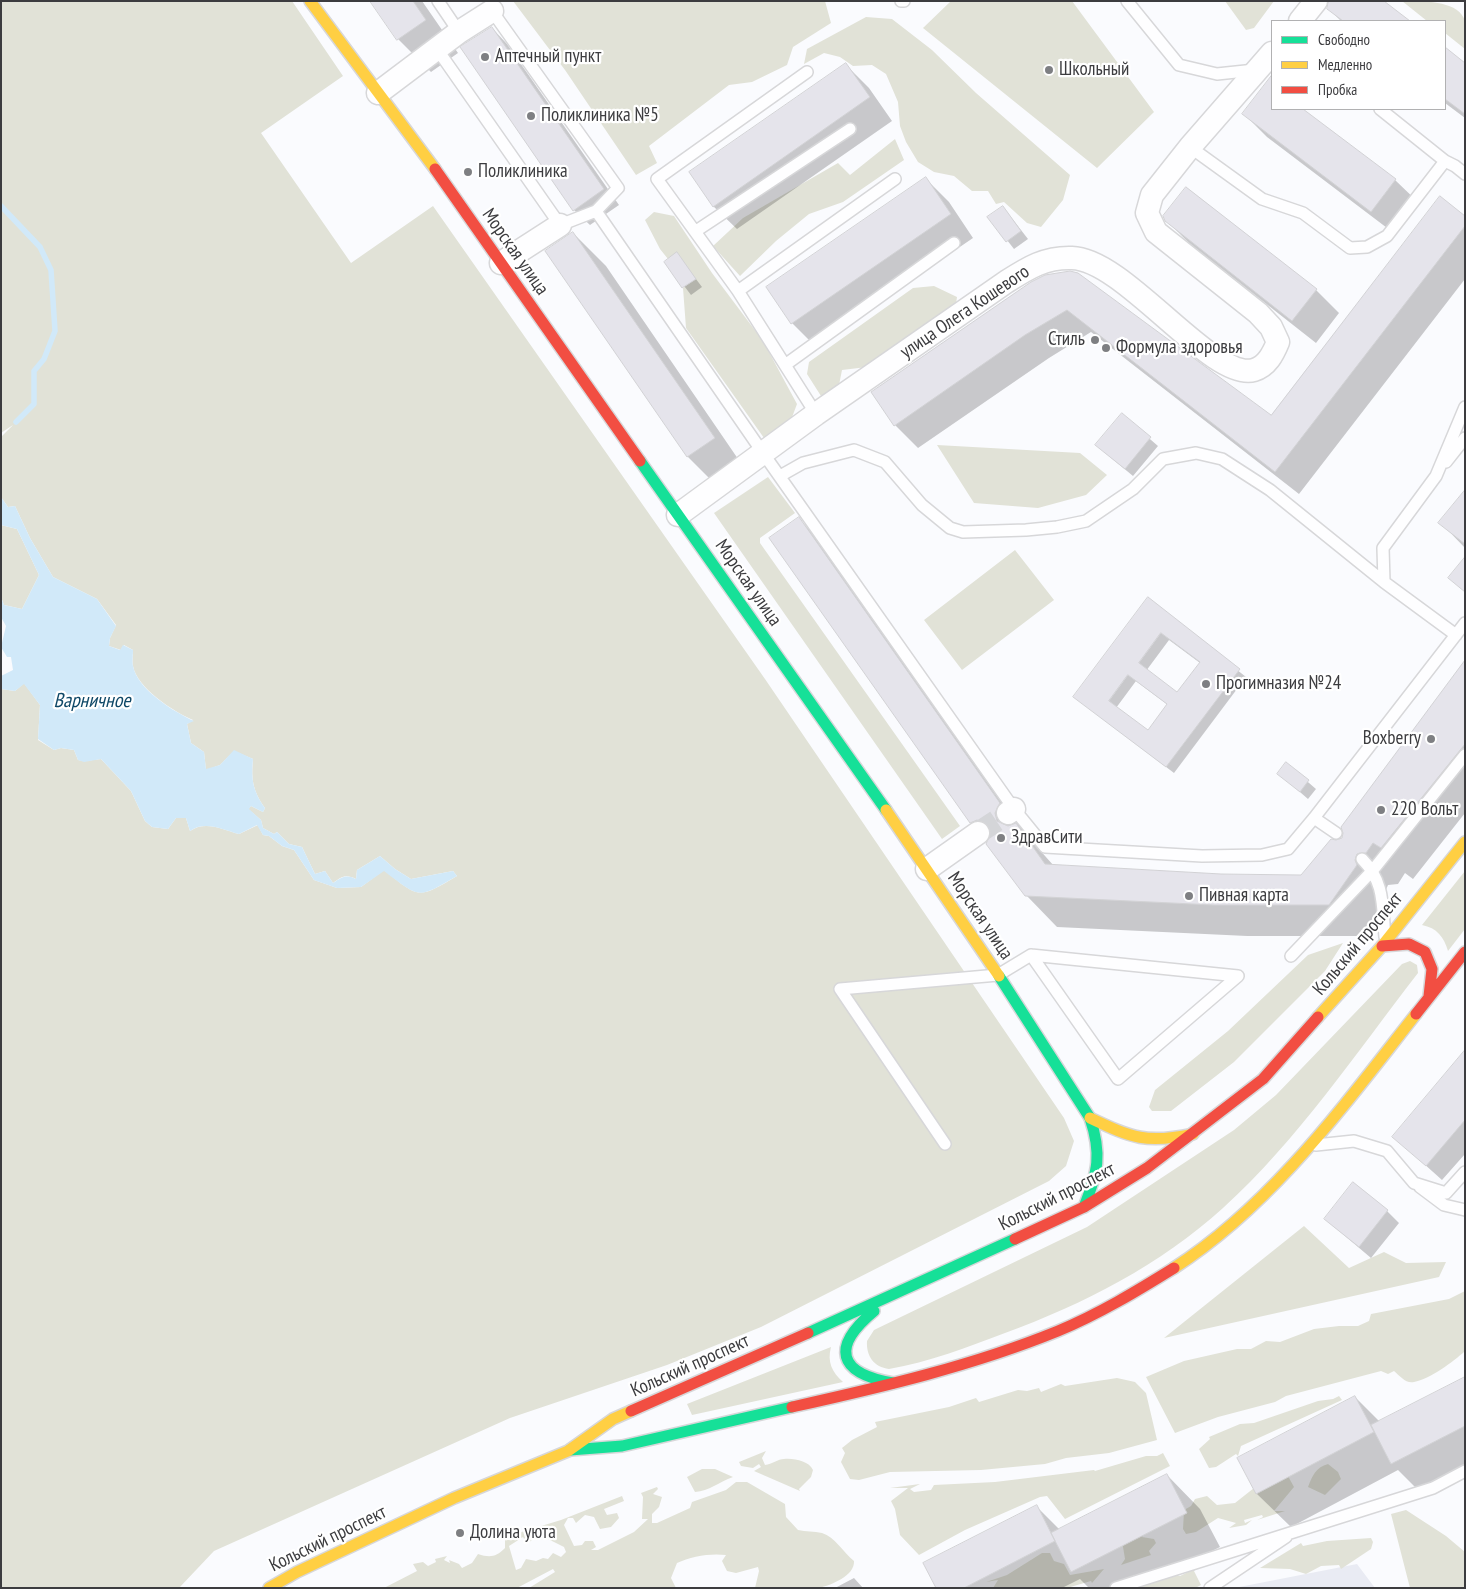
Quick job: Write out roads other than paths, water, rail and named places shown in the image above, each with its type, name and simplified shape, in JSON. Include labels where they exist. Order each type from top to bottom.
[{"type":"main road","name":"Морская улица","points":[[310,1],[501,263],[927,869],[998,974],[1090,1118],[1099,1145],[1097,1176],[1084,1207]]},
{"type":"main road","name":"Кольский проспект","points":[[269,1588],[297,1572],[446,1502],[568,1451],[613,1419],[901,1292],[1084,1207],[1147,1168],[1194,1134],[1263,1079],[1383,943],[1465,842]]},
{"type":"main road","points":[[1383,943],[1400,942],[1417,945],[1428,955],[1432,966],[1433,979],[1429,996]]},
{"type":"main road","name":"Кольский проспект","points":[[568,1451],[622,1446],[897,1383],[948,1369],[1058,1331],[1128,1297],[1191,1257],[1241,1214],[1312,1146],[1465,952]]},
{"type":"main road","points":[[1090,1118],[1135,1140],[1154,1142],[1194,1134]]},
{"type":"main road","points":[[897,1383],[875,1381],[863,1376],[851,1368],[844,1348],[849,1333],[860,1321],[901,1292]]},
{"type":"street","points":[[1301,20],[1316,1]]},
{"type":"street","points":[[378,93],[459,32],[492,11]]},
{"type":"street","name":"улица Олега Кошевого","points":[[678,515],[816,414],[1006,282],[1038,262],[1074,258],[1100,266],[1130,287],[1180,331],[1236,369],[1254,370],[1271,358],[1278,342],[1271,327],[1258,313],[1156,232],[1147,213],[1152,195],[1190,147],[1271,54]]},
{"type":"street","points":[[501,263],[560,225]]},
{"type":"street","points":[[927,869],[978,834]]},
{"type":"lane","points":[[438,1],[459,32]]},
{"type":"lane","points":[[1127,1],[1179,65],[1217,74],[1257,70]]},
{"type":"lane","points":[[437,49],[560,225],[596,211],[618,188],[492,11]]},
{"type":"lane","points":[[807,72],[656,179],[696,231],[738,291],[816,414]]},
{"type":"lane","points":[[1381,110],[1444,161],[1455,166],[1465,174]]},
{"type":"lane","points":[[696,231],[850,129]]},
{"type":"lane","points":[[1190,147],[1262,199],[1303,213],[1350,248],[1367,247],[1386,236],[1444,161]]},
{"type":"lane","points":[[738,291],[894,179]]},
{"type":"lane","points":[[596,211],[1011,811],[1045,847],[1202,856],[1262,855],[1288,849],[1465,623]]},
{"type":"lane","points":[[785,365],[954,243]]},
{"type":"lane","points":[[1436,476],[1465,407]]},
{"type":"lane","points":[[1384,582],[1383,548],[1465,438]]},
{"type":"lane","points":[[780,476],[803,463],[854,450],[885,462],[922,505],[950,528],[963,532],[1026,530],[1057,527],[1086,521],[1133,489],[1164,459],[1196,453],[1222,459],[1270,490],[1384,582],[1456,635]]},
{"type":"lane","points":[[1291,956],[1373,870],[1465,754]]},
{"type":"lane","points":[[1314,818],[1336,833]]},
{"type":"lane","points":[[1362,859],[1373,870],[1380,888],[1383,943]]},
{"type":"lane","points":[[945,1144],[840,989],[998,974],[1031,955],[1238,976],[1118,1079],[1031,955]]},
{"type":"lane","points":[[1312,1146],[1354,1141],[1387,1150],[1414,1183],[1444,1205],[1465,1210]]},
{"type":"lane","points":[[1414,1183],[1446,1193],[1465,1172]]},
{"type":"lane","points":[[1116,1588],[1433,1488],[1465,1471]]},
{"type":"lane","points":[[1210,1588],[1298,1530]]},
{"type":"water","name":"Варничное","points":[[1,497],[8,507],[15,506],[30,538],[53,577],[97,599],[116,626],[110,638],[109,646],[120,650],[123,645],[133,650],[133,666],[141,683],[167,706],[194,721],[187,724],[191,743],[204,752],[206,769],[220,765],[234,750],[253,759],[252,773],[254,785],[265,808],[263,812],[251,806],[249,809],[261,820],[263,828],[274,834],[277,832],[289,844],[302,847],[315,874],[325,871],[333,883],[344,877],[356,879],[357,870],[380,856],[395,869],[411,879],[453,871],[457,876],[434,889],[419,893],[405,887],[384,871],[361,887],[337,888],[314,880],[294,850],[282,846],[269,836],[263,835],[257,825],[239,834],[208,826],[202,826],[190,831],[186,818],[176,818],[168,829],[152,827],[145,821],[131,791],[101,759],[84,762],[78,760],[74,750],[61,748],[54,750],[38,739],[40,705],[24,684],[15,691],[1,689],[1,676],[13,670],[11,657],[7,657],[1,647],[6,626],[1,617],[1,597],[4,605],[22,609],[39,575],[17,529],[1,525]]},
{"type":"waterway","points":[[1,206],[40,247],[51,270],[55,331],[44,359],[34,371],[34,404],[16,422]]},
{"type":"tunnel","points":[[978,833],[1008,813]]},
{"type":"place","name":"Аптечный пункт","points":[[485,57]]},
{"type":"place","name":"Школьный","points":[[1049,70]]},
{"type":"place","name":"Поликлиника №5","points":[[531,116]]},
{"type":"place","name":"Поликлиника","points":[[468,172]]},
{"type":"place","name":"Стиль","points":[[1095,340]]},
{"type":"place","name":"Формула здоровья","points":[[1106,348]]},
{"type":"place","name":"Прогимназия №24","points":[[1206,684]]},
{"type":"place","name":"Boxberry","points":[[1431,739]]},
{"type":"place","name":"220 Вольт","points":[[1381,810]]},
{"type":"place","name":"ЗдравСити","points":[[1001,838]]},
{"type":"place","name":"Пивная карта","points":[[1189,896]]},
{"type":"place","name":"Долина уюта","points":[[460,1533]]}]
